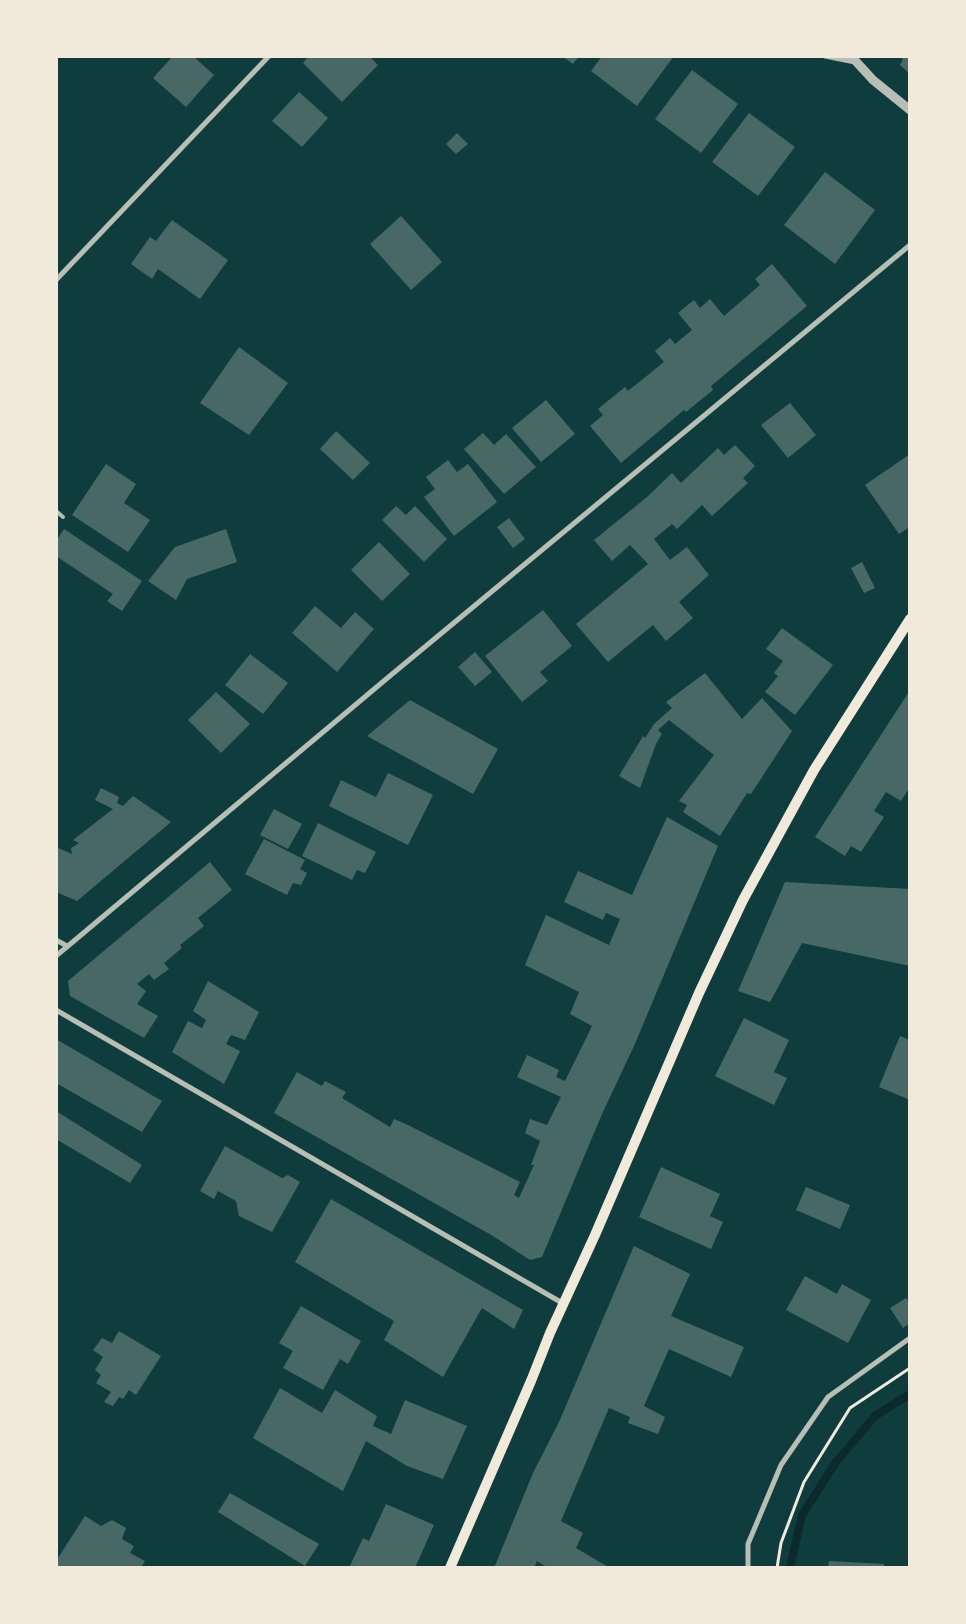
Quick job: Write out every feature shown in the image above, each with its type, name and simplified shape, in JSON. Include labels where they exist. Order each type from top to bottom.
[{"type":"main road","points":[[450,1568],[528,1389],[550,1333],[699,994],[743,900],[814,770],[910,618]]},
{"type":"street","points":[[56,280],[269,56]]},
{"type":"street","points":[[824,56],[853,59],[873,80],[910,110]]},
{"type":"street","points":[[56,956],[910,245]]},
{"type":"street","points":[[56,940],[67,946]]},
{"type":"street","points":[[56,1010],[564,1304]]},
{"type":"street","points":[[748,1568],[748,1544],[781,1465],[828,1397],[910,1338]]},
{"type":"lane","points":[[56,512],[64,517]]},
{"type":"path","points":[[776,1568],[781,1543],[804,1482],[850,1408],[910,1368]]},
{"type":"building","points":[[173,56],[193,56],[214,75],[186,107],[153,78]]},
{"type":"building","points":[[309,56],[369,56],[378,65],[342,102],[303,63]]},
{"type":"building","points":[[562,56],[579,56],[573,64]]},
{"type":"building","points":[[602,56],[674,56],[637,106],[591,71]]},
{"type":"building","points":[[899,56],[910,56],[910,74],[900,65],[903,59]]},
{"type":"building","points":[[692,70],[738,104],[701,153],[655,119]]},
{"type":"building","points":[[299,92],[328,118],[302,147],[272,121]]},
{"type":"building","points":[[749,113],[795,147],[758,196],[712,162]]},
{"type":"building","points":[[457,133],[468,144],[456,154],[446,144]]},
{"type":"building","points":[[825,172],[875,210],[835,264],[784,225]]},
{"type":"building","points":[[401,216],[442,262],[411,290],[370,244]]},
{"type":"building","points":[[172,220],[228,260],[200,299],[158,269],[152,279],[131,264],[150,237],[156,241]]},
{"type":"building","points":[[772,264],[807,306],[711,386],[713,390],[686,412],[684,410],[621,463],[590,426],[603,415],[598,409],[625,387],[628,391],[664,362],[655,351],[670,338],[675,344],[692,330],[678,313],[694,300],[700,308],[710,299],[724,316],[760,285],[755,279]]},
{"type":"building","points":[[239,347],[288,383],[249,435],[200,403]]},
{"type":"building","points":[[546,400],[575,434],[541,462],[512,428]]},
{"type":"building","points":[[790,403],[816,435],[788,458],[761,425]]},
{"type":"building","points":[[336,431],[370,463],[353,480],[320,449]]},
{"type":"building","points":[[483,433],[494,445],[506,434],[536,467],[504,494],[464,449]]},
{"type":"building","points":[[735,445],[755,466],[743,478],[748,483],[712,516],[702,505],[677,529],[672,524],[654,539],[670,560],[687,547],[709,575],[679,602],[693,618],[666,641],[653,625],[608,662],[576,624],[648,564],[630,545],[612,561],[594,540],[647,497],[672,473],[681,483],[718,448],[724,455]]},
{"type":"building","points":[[910,454],[910,527],[899,534],[865,485]]},
{"type":"building","points":[[448,460],[457,472],[468,464],[497,502],[454,536],[424,497],[435,489],[426,477]]},
{"type":"building","points":[[106,464],[136,484],[124,503],[150,520],[128,552],[72,515]]},
{"type":"building","points":[[396,506],[406,515],[415,506],[447,539],[424,562],[382,520]]},
{"type":"building","points":[[509,518],[525,539],[513,548],[497,527]]},
{"type":"building","points":[[64,529],[142,581],[122,611],[107,601],[113,594],[56,556],[56,541]]},
{"type":"building","points":[[226,529],[237,562],[187,579],[176,600],[148,581],[175,547]]},
{"type":"building","points":[[379,542],[410,574],[382,601],[351,570]]},
{"type":"building","points":[[862,562],[875,588],[864,593],[851,568]]},
{"type":"building","points":[[315,606],[341,628],[355,612],[374,629],[337,672],[292,633]]},
{"type":"building","points":[[543,610],[572,646],[540,672],[548,681],[522,702],[485,656]]},
{"type":"building","points":[[782,628],[833,665],[795,715],[765,692],[778,676],[774,673],[783,661],[766,649]]},
{"type":"building","points":[[475,652],[492,672],[475,686],[458,667]]},
{"type":"building","points":[[250,654],[288,683],[263,714],[225,685]]},
{"type":"building","points":[[705,673],[742,719],[762,698],[792,731],[751,794],[747,793],[720,836],[683,812],[687,805],[679,801],[714,755],[669,720],[658,730],[662,734],[656,744],[640,788],[619,776],[643,736],[645,738],[654,724],[672,708],[666,702]]},
{"type":"building","points":[[910,690],[910,787],[901,801],[886,792],[874,811],[884,817],[861,852],[851,846],[845,856],[815,837]]},
{"type":"building","points":[[216,692],[250,724],[221,753],[188,720]]},
{"type":"building","points":[[410,700],[498,749],[473,794],[367,736]]},
{"type":"building","points":[[388,773],[433,795],[408,845],[329,806],[341,780],[376,797]]},
{"type":"building","points":[[101,788],[119,797],[117,803],[123,806],[133,796],[171,822],[77,901],[56,892],[56,847],[72,854],[71,848],[79,843],[73,840],[113,809],[95,800]]},
{"type":"building","points":[[274,809],[302,824],[288,849],[260,835]]},
{"type":"building","points":[[667,817],[718,846],[634,1046],[602,1114],[542,1257],[530,1260],[493,1236],[274,1113],[297,1072],[322,1086],[325,1081],[346,1092],[342,1098],[390,1127],[394,1119],[520,1182],[514,1195],[519,1198],[534,1165],[531,1165],[540,1141],[525,1133],[530,1119],[547,1125],[561,1097],[517,1077],[527,1055],[559,1070],[556,1077],[565,1081],[592,1026],[570,1014],[579,992],[525,965],[546,915],[609,945],[620,919],[606,913],[603,920],[564,902],[578,871],[632,895]]},
{"type":"building","points":[[318,823],[376,852],[365,873],[357,870],[352,880],[302,856]]},
{"type":"building","points":[[264,839],[305,860],[300,869],[307,873],[301,885],[293,883],[287,895],[245,874]]},
{"type":"building","points":[[210,862],[232,890],[198,918],[204,926],[180,945],[182,948],[164,963],[169,969],[154,980],[149,974],[137,984],[146,991],[137,1004],[158,1016],[144,1038],[70,996],[68,981]]},
{"type":"building","points":[[785,882],[910,889],[910,966],[802,943],[770,1002],[738,991]]},
{"type":"building","points":[[208,981],[259,1012],[245,1040],[231,1035],[226,1044],[240,1051],[224,1084],[172,1052],[188,1021],[202,1028],[206,1020],[193,1011]]},
{"type":"building","points":[[744,1018],[789,1040],[774,1072],[787,1078],[774,1105],[715,1076]]},
{"type":"building","points":[[900,1036],[910,1040],[910,1100],[879,1087]]},
{"type":"building","points":[[56,1039],[162,1101],[142,1132],[56,1083]]},
{"type":"building","points":[[56,1111],[142,1165],[130,1183],[56,1139]]},
{"type":"building","points":[[225,1146],[282,1178],[288,1175],[300,1182],[272,1232],[239,1216],[236,1201],[218,1191],[214,1199],[200,1191]]},
{"type":"building","points":[[661,1167],[720,1194],[710,1216],[723,1222],[711,1249],[639,1217]]},
{"type":"building","points":[[806,1187],[850,1205],[840,1229],[796,1210]]},
{"type":"building","points":[[331,1199],[523,1310],[514,1329],[482,1308],[443,1377],[384,1340],[394,1321],[295,1262]]},
{"type":"building","points":[[634,1246],[690,1274],[671,1316],[744,1347],[731,1377],[669,1349],[644,1406],[665,1417],[658,1434],[628,1423],[630,1417],[609,1408],[561,1521],[583,1533],[576,1548],[610,1568],[548,1568],[537,1561],[534,1568],[494,1568],[533,1473],[559,1422]]},
{"type":"building","points":[[805,1276],[837,1294],[842,1284],[871,1300],[848,1343],[786,1310]]},
{"type":"building","points":[[906,1298],[910,1303],[910,1323],[903,1328],[890,1308]]},
{"type":"building","points":[[301,1306],[361,1341],[348,1364],[340,1359],[323,1390],[283,1368],[293,1351],[279,1343]]},
{"type":"building","points":[[119,1331],[161,1356],[136,1395],[129,1390],[123,1399],[119,1397],[113,1406],[104,1402],[111,1392],[96,1383],[101,1375],[95,1370],[103,1357],[93,1350],[102,1338],[112,1343]]},
{"type":"building","points":[[280,1388],[322,1413],[335,1390],[377,1416],[373,1426],[391,1434],[405,1400],[467,1426],[443,1479],[407,1466],[366,1441],[343,1491],[253,1438]]},
{"type":"building","points":[[230,1493],[319,1544],[305,1566],[218,1512]]},
{"type":"building","points":[[386,1504],[434,1525],[415,1568],[349,1568],[363,1538],[369,1541]]},
{"type":"building","points":[[85,1516],[101,1526],[112,1520],[126,1528],[122,1539],[134,1546],[130,1553],[145,1561],[141,1568],[56,1567],[56,1561]]},
{"type":"building","points":[[829,1561],[884,1564],[884,1568],[828,1568]]},
{"type":"waterway","points":[[790,1568],[802,1515],[836,1462],[875,1416],[910,1394]]}]
